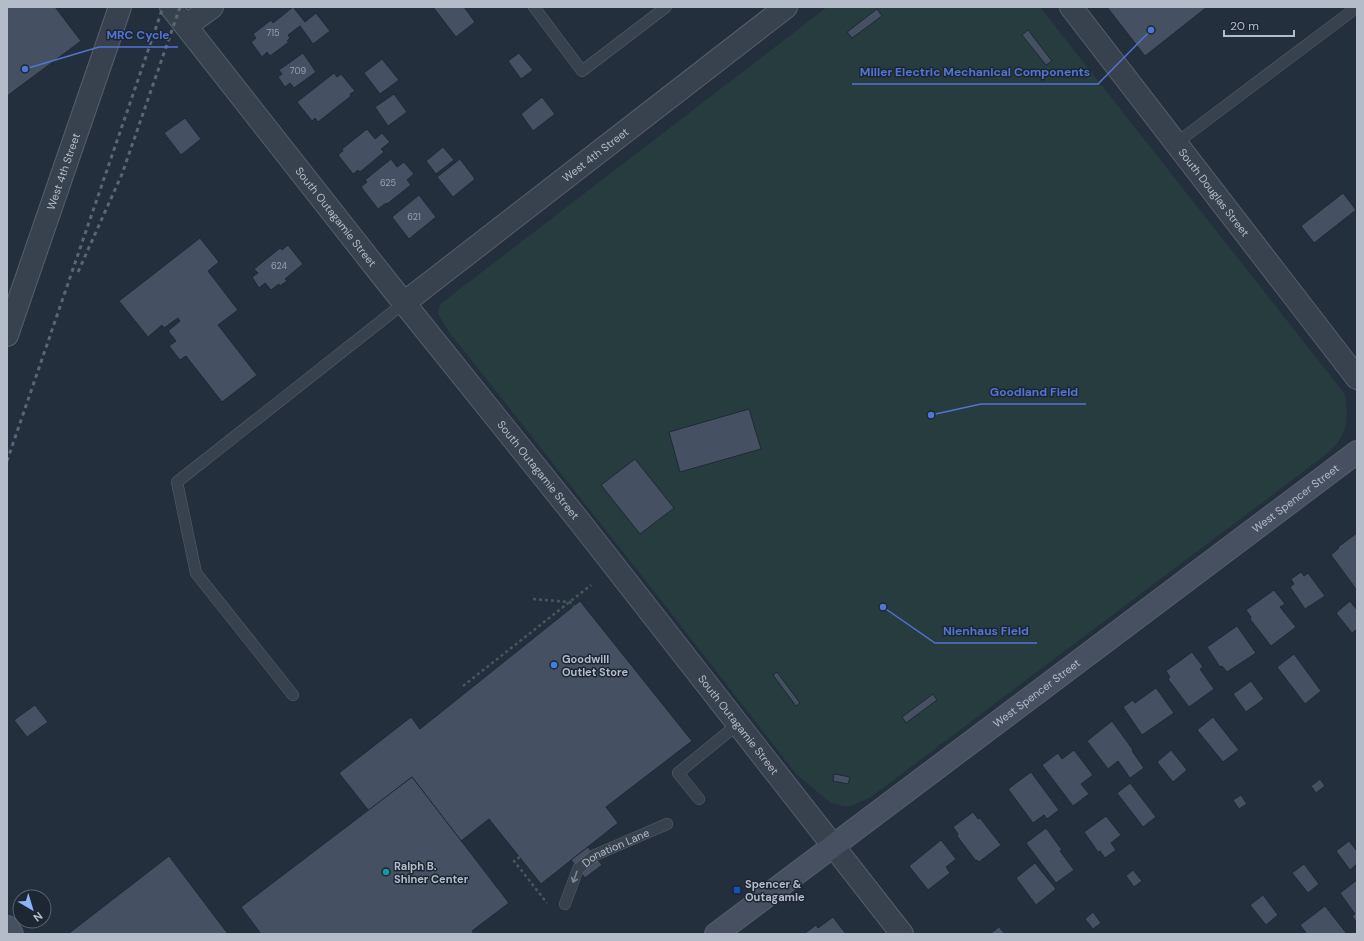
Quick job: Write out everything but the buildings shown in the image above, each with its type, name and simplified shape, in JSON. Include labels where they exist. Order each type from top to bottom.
[{"type":"street","name":"West 4th Street","points":[[7,335],[120,7]]},
{"type":"street","name":"South Outagamie Street","points":[[171,7],[580,522],[902,934]]},
{"type":"street","points":[[186,26],[212,7]]},
{"type":"street","name":"West 4th Street","points":[[404,302],[786,7]]},
{"type":"street","name":"South Douglas Street","points":[[1071,7],[1175,144],[1357,378]]},
{"type":"street","name":"West Spencer Street","points":[[716,934],[1357,452]]},
{"type":"street","points":[[7,927],[12,934]]},
{"type":"lane","points":[[534,7],[582,71],[666,7]]},
{"type":"lane","points":[[1175,144],[1356,8]]},
{"type":"lane","points":[[293,694],[196,573],[177,482],[404,302]]},
{"type":"lane","points":[[699,799],[678,773],[738,724]]},
{"type":"lane","name":"Donation Lane","points":[[565,904],[578,869],[595,855],[667,824]]},
{"type":"path","points":[[463,686],[591,585]]},
{"type":"path","points":[[533,599],[570,602],[574,606]]},
{"type":"path","points":[[520,858],[514,861],[550,907]]},
{"type":"green space","points":[[827,7],[1040,7],[1344,393],[1347,410],[1343,434],[1328,453],[871,797],[851,806],[831,803],[797,775],[449,332],[438,314],[439,306],[443,302]]},
{"type":"railway","points":[[7,461],[163,7]]},
{"type":"railway","points":[[78,272],[122,174],[180,7]]},
{"type":"place","name":"Miller Electric Mechanical Components","points":[[1151,30]]},
{"type":"place","name":"MRC Cycle","points":[[25,69]]},
{"type":"place","name":"Goodland Field","points":[[931,415]]},
{"type":"place","name":"Nienhaus Field","points":[[883,607]]},
{"type":"place","name":"Goodwill Outlet Store","points":[[554,665]]},
{"type":"place","name":"Ralph B. Shiner Center","points":[[386,872]]},
{"type":"place","name":"Spencer & Outagamie","points":[[737,890]]}]
